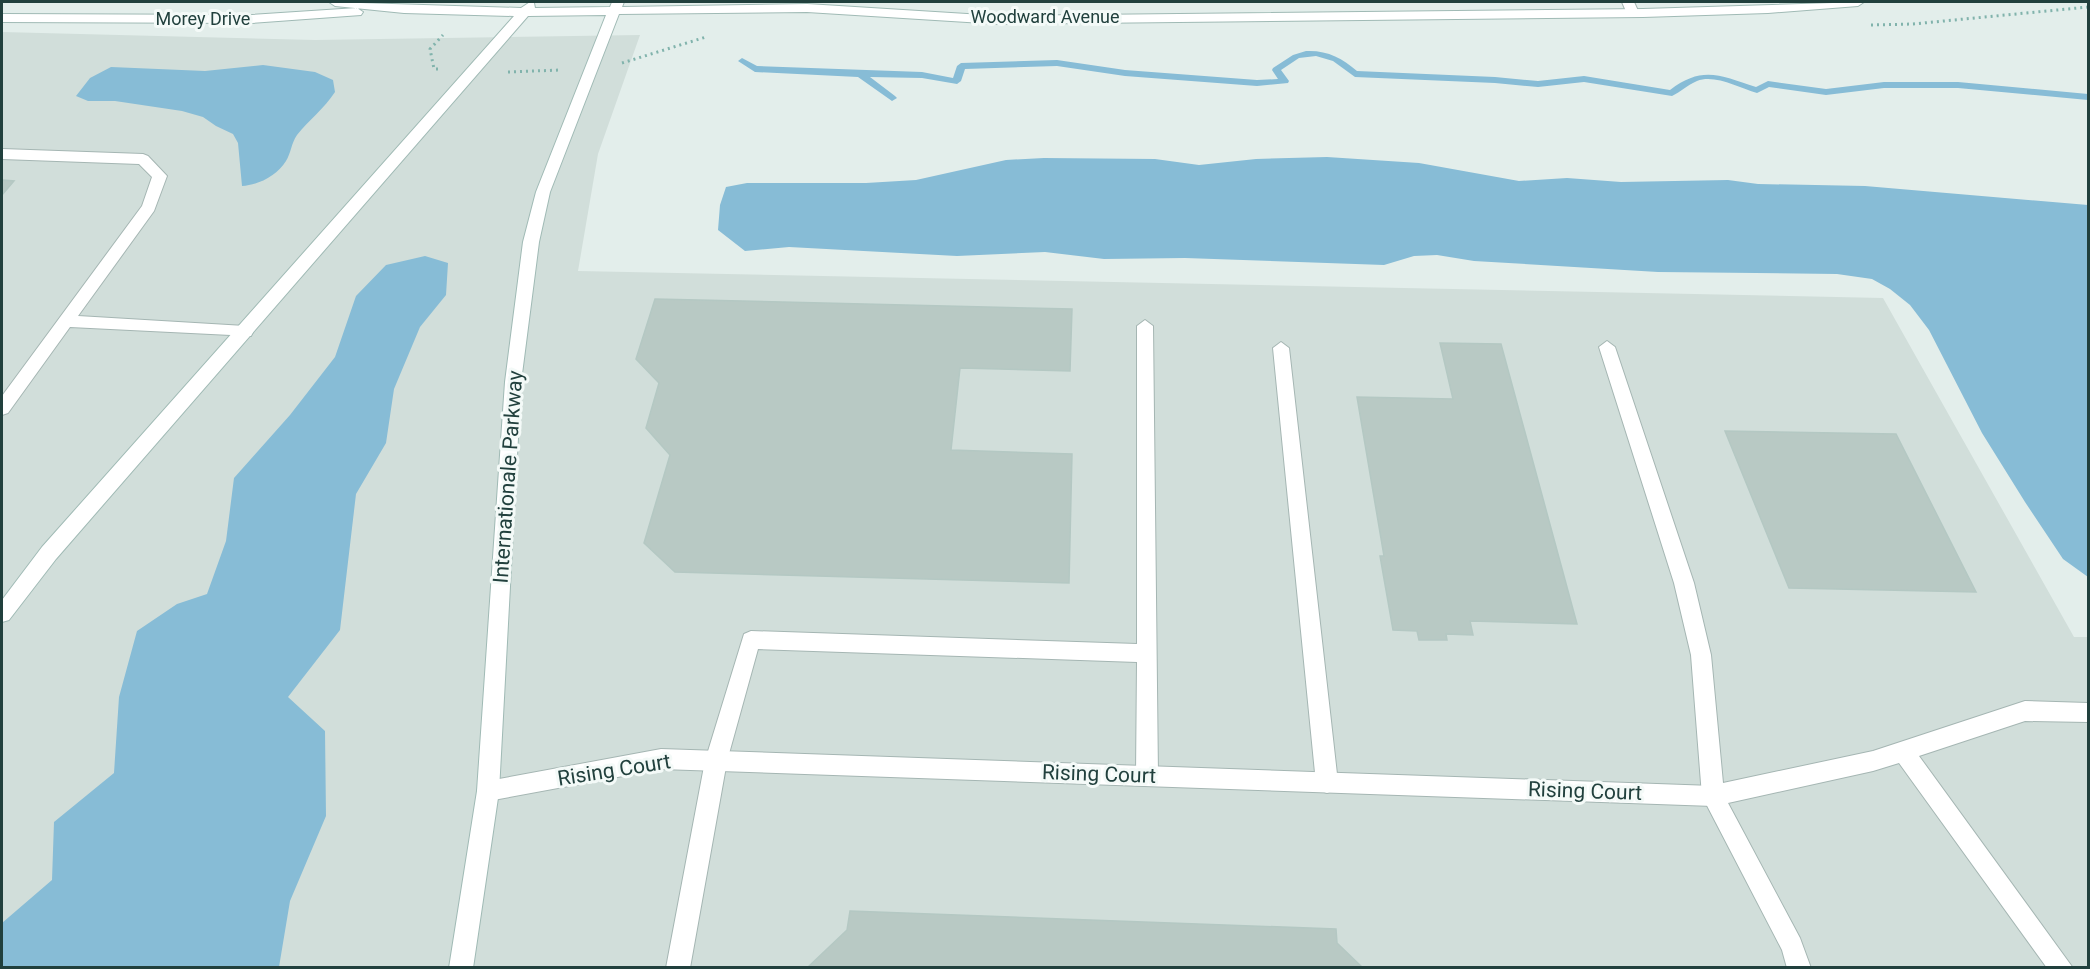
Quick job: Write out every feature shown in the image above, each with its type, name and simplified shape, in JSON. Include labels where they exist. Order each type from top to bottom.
[{"type":"street","name":"Morey Drive","points":[[335,2],[404,9]]},
{"type":"street","name":"Woodward Avenue","points":[[807,8],[873,2]]},
{"type":"street","name":"Woodward Avenue","points":[[530,7],[807,8],[999,20],[1631,7],[1768,9],[1858,2]]},
{"type":"street","name":"Morey Drive","points":[[2,18],[252,19],[404,9],[530,7]]},
{"type":"street","points":[[2,614],[49,553],[245,332],[471,70],[530,7]]},
{"type":"street","name":"Internationale Parkway","points":[[461,968],[488,791],[513,382],[524,286],[543,192],[615,7]]},
{"type":"street","points":[[2,154],[143,159],[160,176],[149,207],[2,408]]},
{"type":"street","points":[[65,321],[245,332]]},
{"type":"street","points":[[1145,326],[1147,776]]},
{"type":"street","points":[[1606,347],[1684,583],[1701,655],[1713,796],[1792,946],[1799,968]]},
{"type":"street","points":[[1281,348],[1327,783]]},
{"type":"street","points":[[678,968],[716,761],[751,640],[1146,653]]},
{"type":"street","name":"Rising Court","points":[[488,791],[661,759],[1713,796],[1873,761],[2025,711],[2088,712]]},
{"type":"street","points":[[1903,751],[2062,968]]},
{"type":"path","points":[[430,49],[434,69],[442,69]]},
{"type":"path","points":[[509,72],[552,72]]},
{"type":"shaded area","points":[[2,32],[315,40],[640,35],[598,154],[578,271],[1883,298],[2074,637],[2088,637],[2088,967],[2,968]]},
{"type":"water","points":[[263,65],[315,72],[333,80],[335,92],[297,135],[288,158],[278,171],[261,182],[242,186],[238,143],[233,134],[203,117],[182,111],[115,101],[88,101],[76,96],[90,78],[111,67],[205,71]]},
{"type":"water","points":[[1327,157],[1419,163],[1519,181],[1567,178],[1621,182],[1728,180],[1758,184],[1865,186],[2088,205],[2088,577],[2063,559],[2025,502],[1982,433],[1929,330],[1910,305],[1890,289],[1872,279],[1837,274],[1658,272],[1474,261],[1437,255],[1414,256],[1384,265],[1185,258],[1104,259],[1045,252],[957,256],[789,247],[745,251],[718,230],[720,205],[726,187],[747,183],[866,183],[916,180],[1006,160],[1044,158],[1155,159],[1199,165],[1256,159]]},
{"type":"water","points":[[425,256],[448,263],[446,295],[420,327],[394,389],[386,443],[356,494],[340,630],[288,697],[325,731],[326,816],[290,901],[279,967],[2,967],[2,923],[52,880],[54,822],[114,773],[119,697],[137,631],[177,604],[207,594],[226,541],[234,478],[290,415],[335,357],[356,296],[386,265]]},
{"type":"building","points":[[2,180],[14,181],[2,195]]},
{"type":"building","points":[[655,299],[1072,309],[1070,371],[960,368],[951,450],[1072,454],[1069,583],[675,572],[644,543],[670,455],[646,428],[659,383],[636,359]]},
{"type":"building","points":[[1440,343],[1501,344],[1577,624],[1470,621],[1473,635],[1446,634],[1447,640],[1419,640],[1417,631],[1393,630],[1380,556],[1384,556],[1357,397],[1453,399]]},
{"type":"building","points":[[1725,431],[1896,434],[1976,592],[1789,588]]},
{"type":"building","points":[[850,911],[1336,929],[1337,943],[1363,968],[807,968],[847,930]]},
{"type":"waterway","points":[[860,74],[922,75],[957,81],[961,66],[1057,63],[1125,73],[1257,83],[1285,81],[1276,70],[1296,57],[1316,53],[1336,59],[1355,74],[1538,84],[1584,79],[1672,93],[1694,79],[1713,77],[1757,90],[1768,84],[1826,92],[1884,85],[1958,85],[2088,97]]},
{"type":"waterway","points":[[742,61],[755,69],[860,74]]},
{"type":"waterway","points":[[860,74],[892,98]]}]
